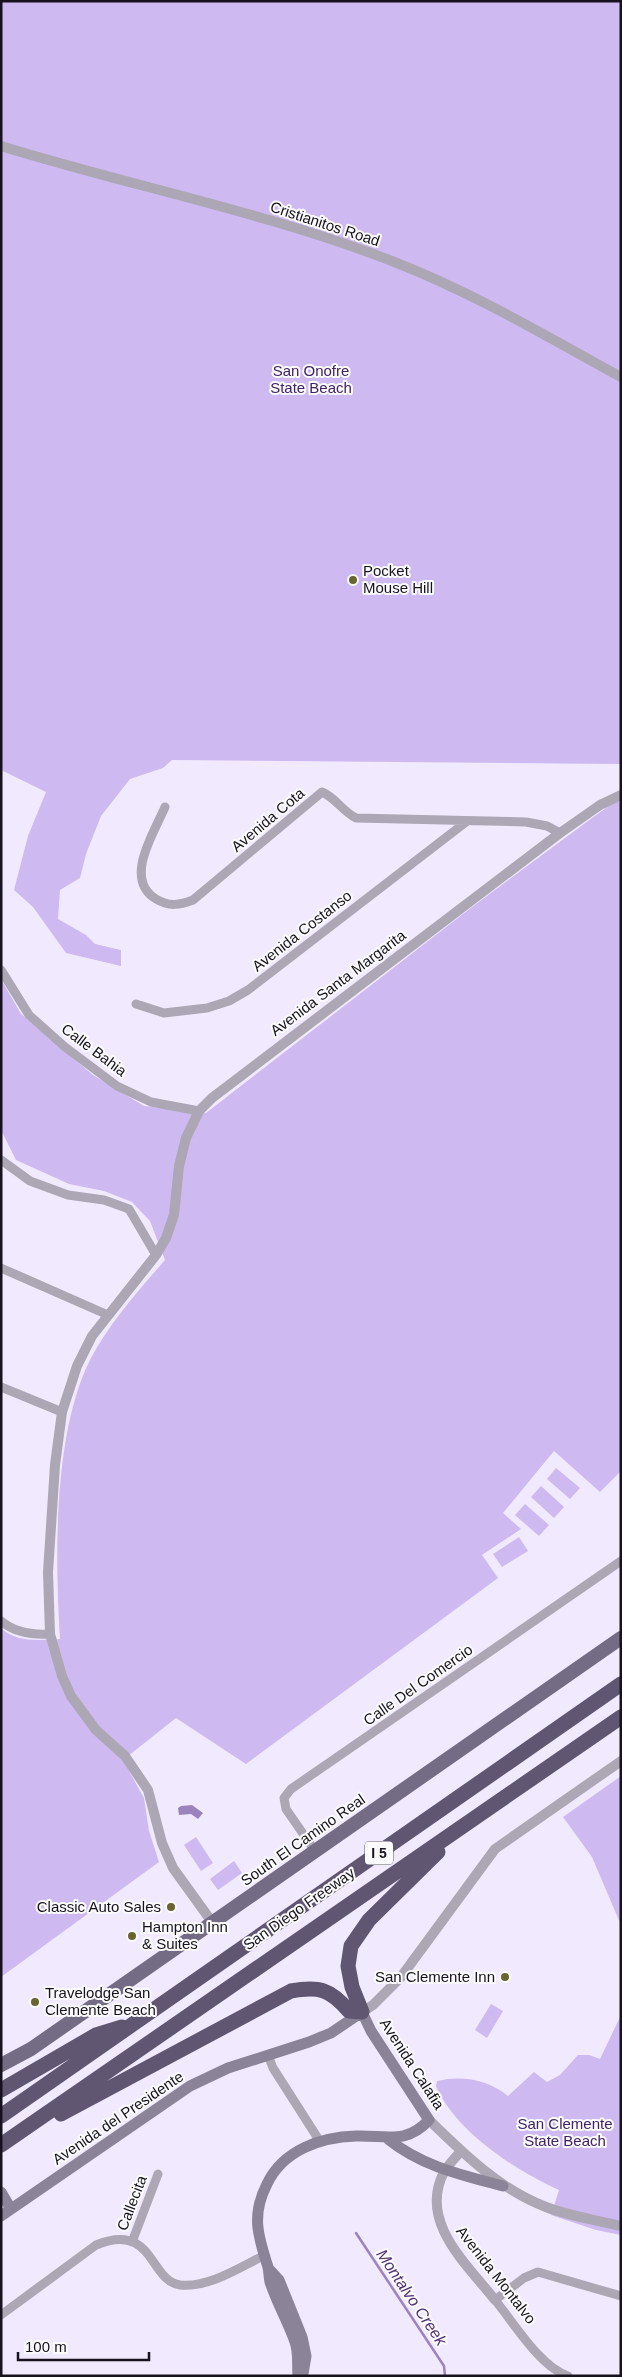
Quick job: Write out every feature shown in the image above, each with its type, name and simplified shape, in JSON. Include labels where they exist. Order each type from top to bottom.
[{"type":"highway","name":"San Diego Freeway","points":[[1,2116],[621,1684]]},
{"type":"highway","name":"San Diego Freeway","points":[[1,2146],[621,1717]]},
{"type":"highway","points":[[1,2146],[291,1991],[308,1988],[320,1989],[337,1998],[349,2011],[362,2012],[352,1986],[348,1966],[351,1946],[369,1920],[468,1823]]},
{"type":"highway","points":[[1,2090],[96,2035],[138,2022]]},
{"type":"main road","name":"South El Camino Real","points":[[1,2065],[30,2049],[621,1638]]},
{"type":"main road","name":"Avenida del Presidente","points":[[1,2216],[190,2086],[228,2068],[331,2033],[362,2012]]},
{"type":"main road","name":"Avenida Calafia","points":[[362,2012],[371,2031],[429,2120]]},
{"type":"main road","points":[[298,2376],[296,2344],[270,2281],[268,2268],[259,2244],[257,2219],[260,2199],[268,2182],[277,2168],[291,2156],[319,2140],[356,2136],[388,2139],[408,2135],[419,2130],[429,2120]]},
{"type":"main road","points":[[388,2139],[398,2147],[445,2171],[503,2186]]},
{"type":"main road","points":[[1,2192],[12,2209]]},
{"type":"main road","points":[[268,2268],[279,2280],[302,2336],[306,2356],[302,2376]]},
{"type":"street","name":"Cristianitos Road","points":[[1,146],[295,228],[391,261],[434,278],[528,326],[621,377]]},
{"type":"street","name":"Avenida Cota","points":[[165,807],[141,865],[141,879],[147,891],[155,899],[174,905],[194,900],[322,792],[331,795],[345,813],[356,818],[526,822],[547,826],[560,833]]},
{"type":"street","name":"Avenida Santa Margarita","points":[[212,1922],[173,1868],[162,1843],[148,1790],[125,1756],[96,1730],[71,1696],[62,1676],[50,1634],[48,1572],[55,1465],[62,1412],[77,1366],[92,1336],[156,1254],[166,1238],[174,1215],[179,1166],[186,1138],[199,1111],[212,1098],[560,833],[600,805],[621,795]]},
{"type":"street","name":"Avenida Costanso","points":[[136,1004],[164,1013],[207,1008],[229,1001],[248,990],[466,822]]},
{"type":"street","name":"Calle Bahia","points":[[1,970],[29,1015],[65,1048],[118,1086],[151,1102],[199,1111]]},
{"type":"street","points":[[1,1163],[30,1181],[68,1195],[104,1200],[129,1209],[156,1254]]},
{"type":"street","points":[[1,1268],[108,1315]]},
{"type":"street","points":[[1,1387],[62,1412]]},
{"type":"street","name":"Calle Del Comercio","points":[[315,1851],[286,1809],[284,1798],[291,1790],[621,1561]]},
{"type":"street","points":[[1,1621],[20,1631],[50,1634]]},
{"type":"street","name":"Avenida del Presidente","points":[[362,2012],[373,2005],[402,1977],[495,1849],[621,1761]]},
{"type":"street","points":[[268,2055],[273,2068],[319,2140]]},
{"type":"street","name":"Avenida Calafia","points":[[429,2120],[461,2151],[503,2186],[546,2208],[621,2226]]},
{"type":"street","name":"Avenida Montalvo","points":[[461,2151],[445,2171],[436,2194],[437,2218],[446,2238],[546,2363],[558,2373],[568,2376]]},
{"type":"street","name":"Callecita","points":[[132,2242],[158,2174]]},
{"type":"street","points":[[1,2315],[96,2245],[112,2239],[132,2242],[150,2254],[162,2275],[178,2285],[199,2285],[263,2256]]},
{"type":"street","points":[[496,2300],[524,2278],[538,2272],[621,2296]]},
{"type":"green space","name":"San Onofre State Beach","points":[[1,1],[621,1],[621,764],[172,760],[163,768],[130,779],[101,816],[86,854],[80,878],[60,890],[58,919],[86,935],[95,944],[121,950],[121,966],[66,953],[33,907],[14,890],[28,836],[46,792],[1,770]]},
{"type":"green space","points":[[621,801],[621,1471],[600,1492],[554,1451],[503,1513],[521,1529],[482,1555],[498,1578],[246,1764],[176,1718],[123,1760],[144,1798],[149,1831],[159,1862],[1,1977],[1,1628],[14,1636],[29,1640],[60,1639],[57,1571],[59,1496],[69,1423],[78,1390],[90,1360],[106,1333],[125,1307],[165,1260],[150,1221],[132,1202],[104,1191],[69,1184],[16,1160],[1,1130],[1,979],[21,1014],[93,1075],[144,1106],[206,1113],[472,907],[613,803]]},
{"type":"green space","points":[[556,1468],[580,1488],[570,1499],[547,1479]]},
{"type":"green space","points":[[541,1486],[564,1507],[554,1518],[531,1497]]},
{"type":"green space","points":[[525,1504],[549,1525],[539,1536],[515,1515]]},
{"type":"green space","points":[[519,1537],[528,1551],[502,1567],[493,1554]]},
{"type":"green space","points":[[621,1776],[621,1925],[592,1857],[563,1817]]},
{"type":"green space","points":[[196,1837],[213,1863],[201,1871],[184,1845]]},
{"type":"green space","points":[[234,1861],[242,1873],[218,1890],[210,1879]]},
{"type":"green space","points":[[491,2004],[503,2011],[487,2038],[475,2030]]},
{"type":"green space","name":"San Clemente State Beach","points":[[621,2015],[621,2235],[596,2230],[551,2215],[559,2190],[506,2161],[472,2134],[445,2103],[436,2086],[437,2081],[447,2079],[475,2080],[492,2086],[508,2096],[534,2072],[547,2082],[560,2075],[578,2055],[589,2055],[600,2059]]},
{"type":"shaded area","points":[[192,1805],[203,1813],[198,1819],[191,1814],[179,1815],[178,1808]]},
{"type":"waterway","name":"Montalvo Creek","points":[[356,2233],[444,2366],[445,2376]]},
{"type":"place","name":"Pocket Mouse Hill","points":[[353,580]]},
{"type":"place","name":"Classic Auto Sales","points":[[171,1907]]},
{"type":"place","name":"Hampton Inn & Suites","points":[[132,1936]]},
{"type":"place","name":"San Clemente Inn","points":[[505,1977]]},
{"type":"place","name":"Travelodge San Clemente Beach","points":[[35,2002]]}]
